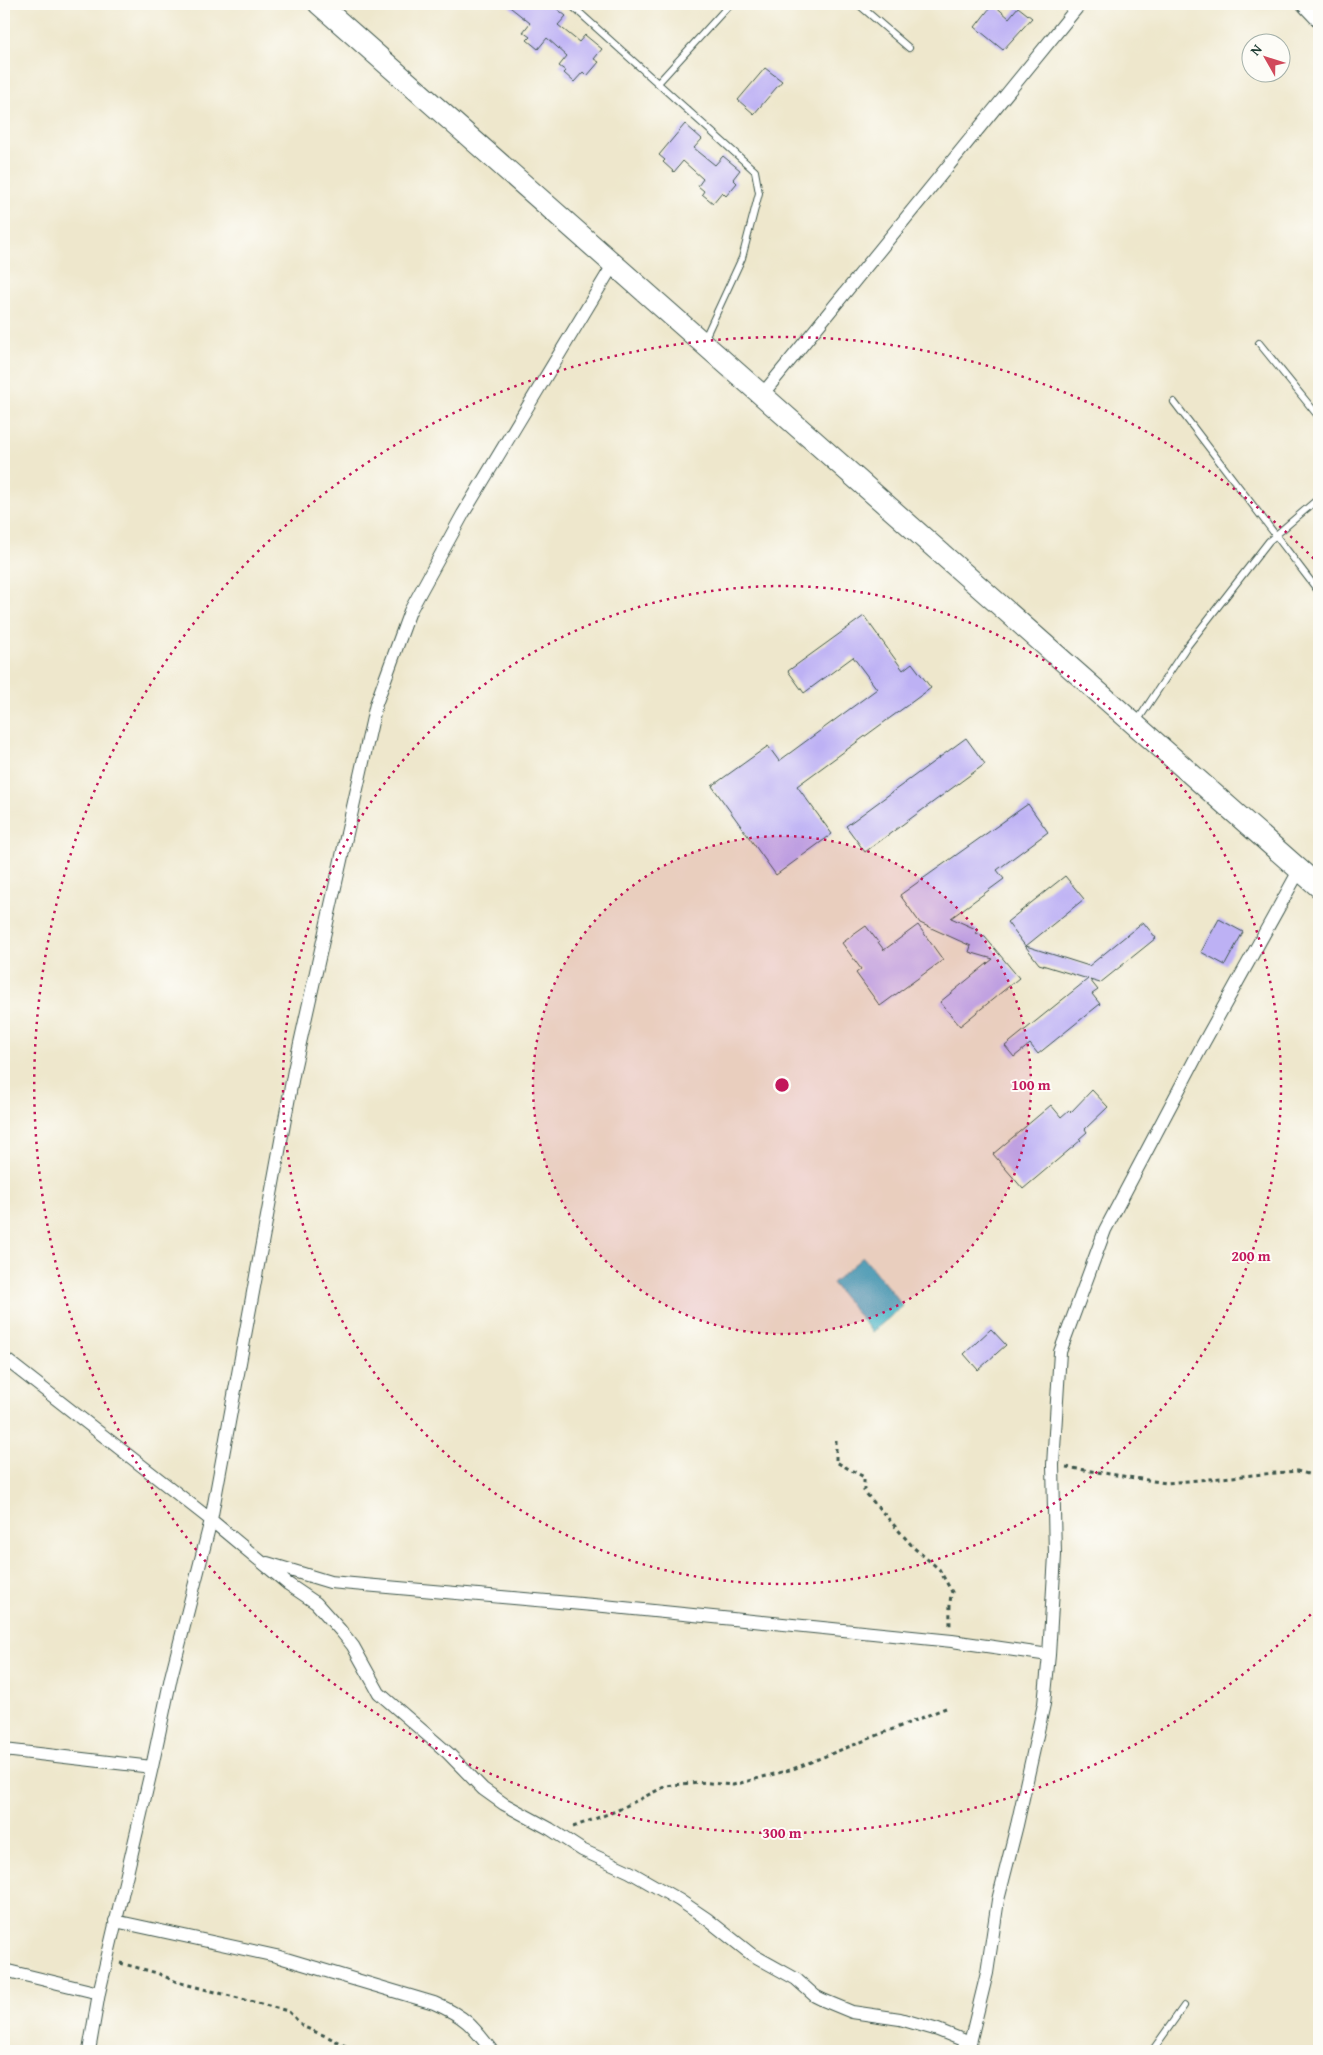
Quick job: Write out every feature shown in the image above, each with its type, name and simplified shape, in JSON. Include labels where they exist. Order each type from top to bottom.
[{"type":"highway","points":[[319,4],[613,266],[1319,887]]},
{"type":"street","points":[[762,396],[1080,4]]},
{"type":"street","points":[[1302,4],[1319,22]]},
{"type":"street","points":[[89,2051],[106,1959],[152,1767],[171,1677],[211,1520],[294,1070],[376,704],[410,611],[463,514],[613,266]]},
{"type":"street","points":[[4,1358],[316,1603],[353,1646],[379,1693],[389,1704],[448,1753],[483,1789],[504,1804],[550,1829],[582,1850],[630,1872],[679,1900],[707,1919],[751,1954],[796,1979],[823,2000],[852,2012],[900,2019],[938,2030],[969,2047],[987,1973],[998,1900],[1044,1704],[1050,1655],[1054,1555],[1053,1465],[1060,1352],[1105,1230],[1203,1044],[1300,869]]},
{"type":"street","points":[[260,1560],[330,1582],[604,1606],[952,1641],[1050,1655]]},
{"type":"street","points":[[4,1750],[152,1767]]},
{"type":"street","points":[[115,1921],[276,1956],[434,2003],[453,2011],[470,2023],[492,2051]]},
{"type":"street","points":[[4,1970],[99,1993]]},
{"type":"lane","points":[[570,4],[755,171],[759,193],[742,258],[703,344]]},
{"type":"lane","points":[[658,83],[730,4]]},
{"type":"lane","points":[[858,4],[909,48]]},
{"type":"lane","points":[[1259,342],[1319,417]]},
{"type":"lane","points":[[1174,402],[1319,592]]},
{"type":"lane","points":[[1135,725],[1185,649],[1269,541],[1319,498]]},
{"type":"lane","points":[[1152,2051],[1184,2006]]},
{"type":"lane","points":[[1314,2051],[1319,2047]]},
{"type":"path","points":[[836,1440],[836,1462],[864,1477],[864,1491],[914,1548],[939,1569],[952,1592],[948,1599],[951,1612],[949,1626],[952,1641]]},
{"type":"path","points":[[1053,1465],[1166,1483],[1297,1470],[1319,1477]]},
{"type":"path","points":[[550,1829],[574,1827],[616,1811],[666,1786],[698,1782],[733,1785],[793,1769],[946,1708]]},
{"type":"path","points":[[106,1959],[157,1973],[177,1982],[288,2011],[304,2027],[355,2051]]},
{"type":"water","points":[[863,1257],[903,1306],[872,1332],[832,1283]]},
{"type":"building","points":[[506,4],[551,4],[566,16],[558,25],[579,42],[585,35],[602,49],[594,59],[599,62],[587,76],[583,72],[574,82],[564,73],[566,71],[559,66],[567,56],[547,38],[538,49],[527,40],[530,37],[523,32],[530,23]]},
{"type":"building","points":[[993,4],[1009,18],[1018,7],[1032,18],[1003,50],[975,27]]},
{"type":"building","points":[[765,68],[782,81],[754,114],[738,100]]},
{"type":"building","points":[[685,124],[702,139],[694,148],[715,165],[723,156],[740,170],[733,179],[737,183],[726,196],[722,192],[713,203],[702,194],[704,191],[698,186],[703,179],[683,161],[674,172],[663,162],[665,160],[659,155]]},
{"type":"building","points":[[864,616],[903,670],[912,663],[931,688],[797,786],[832,834],[776,875],[712,786],[768,746],[779,761],[877,689],[853,657],[804,693],[788,671]]},
{"type":"building","points":[[966,738],[985,764],[865,852],[846,826]]},
{"type":"building","points":[[1028,804],[1048,832],[997,870],[1004,879],[951,918],[978,930],[976,933],[985,937],[1019,978],[960,1026],[940,1002],[993,959],[969,952],[971,946],[920,923],[900,895]]},
{"type":"building","points":[[1065,876],[1084,899],[1026,946],[1089,966],[1143,922],[1156,938],[1100,983],[1090,980],[1098,990],[1092,994],[1100,1004],[1038,1054],[1030,1044],[1014,1057],[1005,1046],[1088,979],[1039,964],[1007,922]]},
{"type":"building","points":[[1219,919],[1243,932],[1225,965],[1201,952]]},
{"type":"building","points":[[918,925],[943,960],[880,1006],[856,973],[861,969],[842,943],[866,926],[884,950]]},
{"type":"building","points":[[1092,1090],[1108,1107],[1085,1129],[1087,1132],[1079,1139],[1081,1140],[1023,1189],[993,1154],[1051,1105],[1061,1117],[1069,1110],[1071,1112]]},
{"type":"building","points":[[991,1329],[1006,1345],[978,1370],[964,1354]]}]
